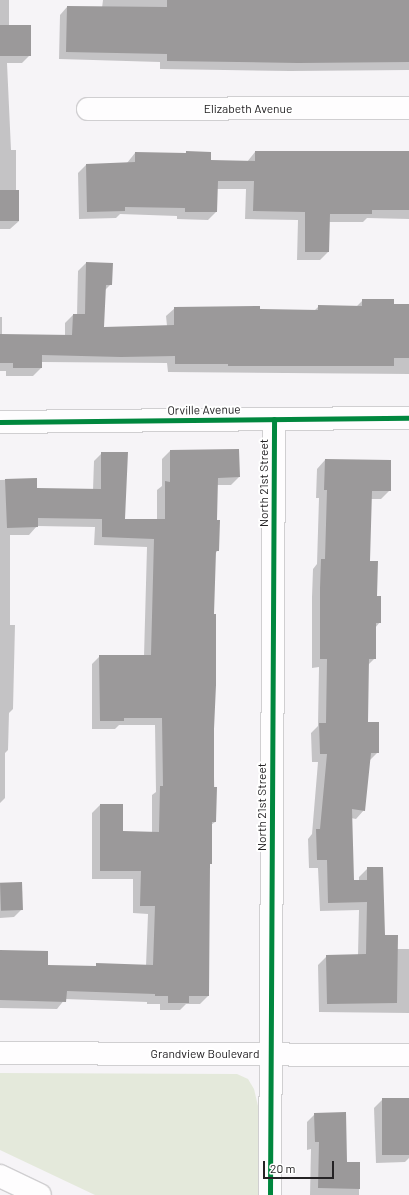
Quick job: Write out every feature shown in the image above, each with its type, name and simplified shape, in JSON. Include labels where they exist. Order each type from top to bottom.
[{"type":"street","name":"Elizabeth Avenue","points":[[88,109],[409,108]]},
{"type":"street","name":"Orville Avenue","points":[[0,422],[409,418]]},
{"type":"street","name":"North 21st Street","points":[[270,1195],[274,419]]},
{"type":"street","name":"Grandview Boulevard","points":[[0,1052],[409,1055]]},
{"type":"street","points":[[0,1176],[40,1195]]},
{"type":"shaded area","points":[[0,1073],[237,1074],[248,1079],[254,1089],[258,1106],[258,1195],[95,1195],[0,1150]]},
{"type":"building","points":[[167,0],[409,0],[409,62],[298,63],[167,61],[167,54],[66,52],[67,6],[167,7]]},
{"type":"building","points":[[0,25],[31,25],[31,56],[0,56]]},
{"type":"building","points":[[186,151],[211,152],[211,160],[255,161],[255,151],[409,151],[409,210],[372,210],[372,214],[330,214],[329,252],[305,252],[305,212],[253,211],[254,181],[218,181],[217,212],[185,212],[185,208],[125,207],[125,211],[87,212],[86,164],[135,162],[135,152],[186,153]]},
{"type":"building","points":[[0,190],[19,190],[19,221],[0,221]]},
{"type":"building","points":[[86,262],[113,263],[112,285],[106,285],[104,327],[174,325],[174,307],[260,306],[260,309],[318,310],[318,305],[362,306],[362,299],[394,299],[394,304],[409,304],[409,358],[394,358],[394,366],[228,366],[228,364],[175,364],[175,356],[121,357],[42,355],[42,368],[13,368],[13,363],[0,363],[0,334],[72,335],[73,314],[85,314]]},
{"type":"building","points":[[239,449],[240,477],[218,478],[217,520],[220,520],[219,551],[216,551],[214,614],[216,614],[216,685],[214,787],[217,787],[216,822],[212,822],[212,864],[210,864],[209,996],[189,996],[189,1003],[168,1003],[168,996],[155,996],[155,994],[67,991],[66,1002],[0,1000],[0,950],[48,951],[48,965],[96,966],[96,963],[153,965],[155,906],[140,906],[141,871],[100,871],[100,804],[123,804],[123,831],[159,832],[160,786],[163,786],[162,718],[124,718],[124,721],[100,721],[99,655],[151,655],[154,539],[102,537],[102,519],[38,518],[38,527],[7,528],[5,479],[37,478],[37,488],[101,489],[101,452],[128,452],[125,519],[165,519],[165,481],[170,482],[170,450]]},
{"type":"building","points":[[325,459],[391,460],[391,491],[372,491],[370,561],[378,561],[377,596],[381,596],[381,623],[376,623],[376,659],[369,659],[368,722],[379,722],[379,753],[371,753],[365,811],[352,809],[354,880],[367,880],[367,867],[383,867],[385,935],[398,935],[397,1003],[327,1004],[326,955],[366,954],[367,902],[328,903],[327,860],[317,860],[316,829],[320,829],[327,754],[320,754],[319,723],[326,723],[327,659],[320,659],[321,559],[325,559],[327,490],[324,490]]},
{"type":"building","points":[[22,882],[23,910],[1,911],[0,883]]},
{"type":"building","points":[[382,1098],[409,1098],[409,1155],[382,1155]]},
{"type":"building","points":[[346,1112],[347,1162],[360,1162],[360,1189],[318,1188],[319,1142],[315,1142],[314,1113]]},
{"type":"cycle path","points":[[0,422],[409,418]]},
{"type":"cycle path","points":[[270,1195],[274,419]]}]
